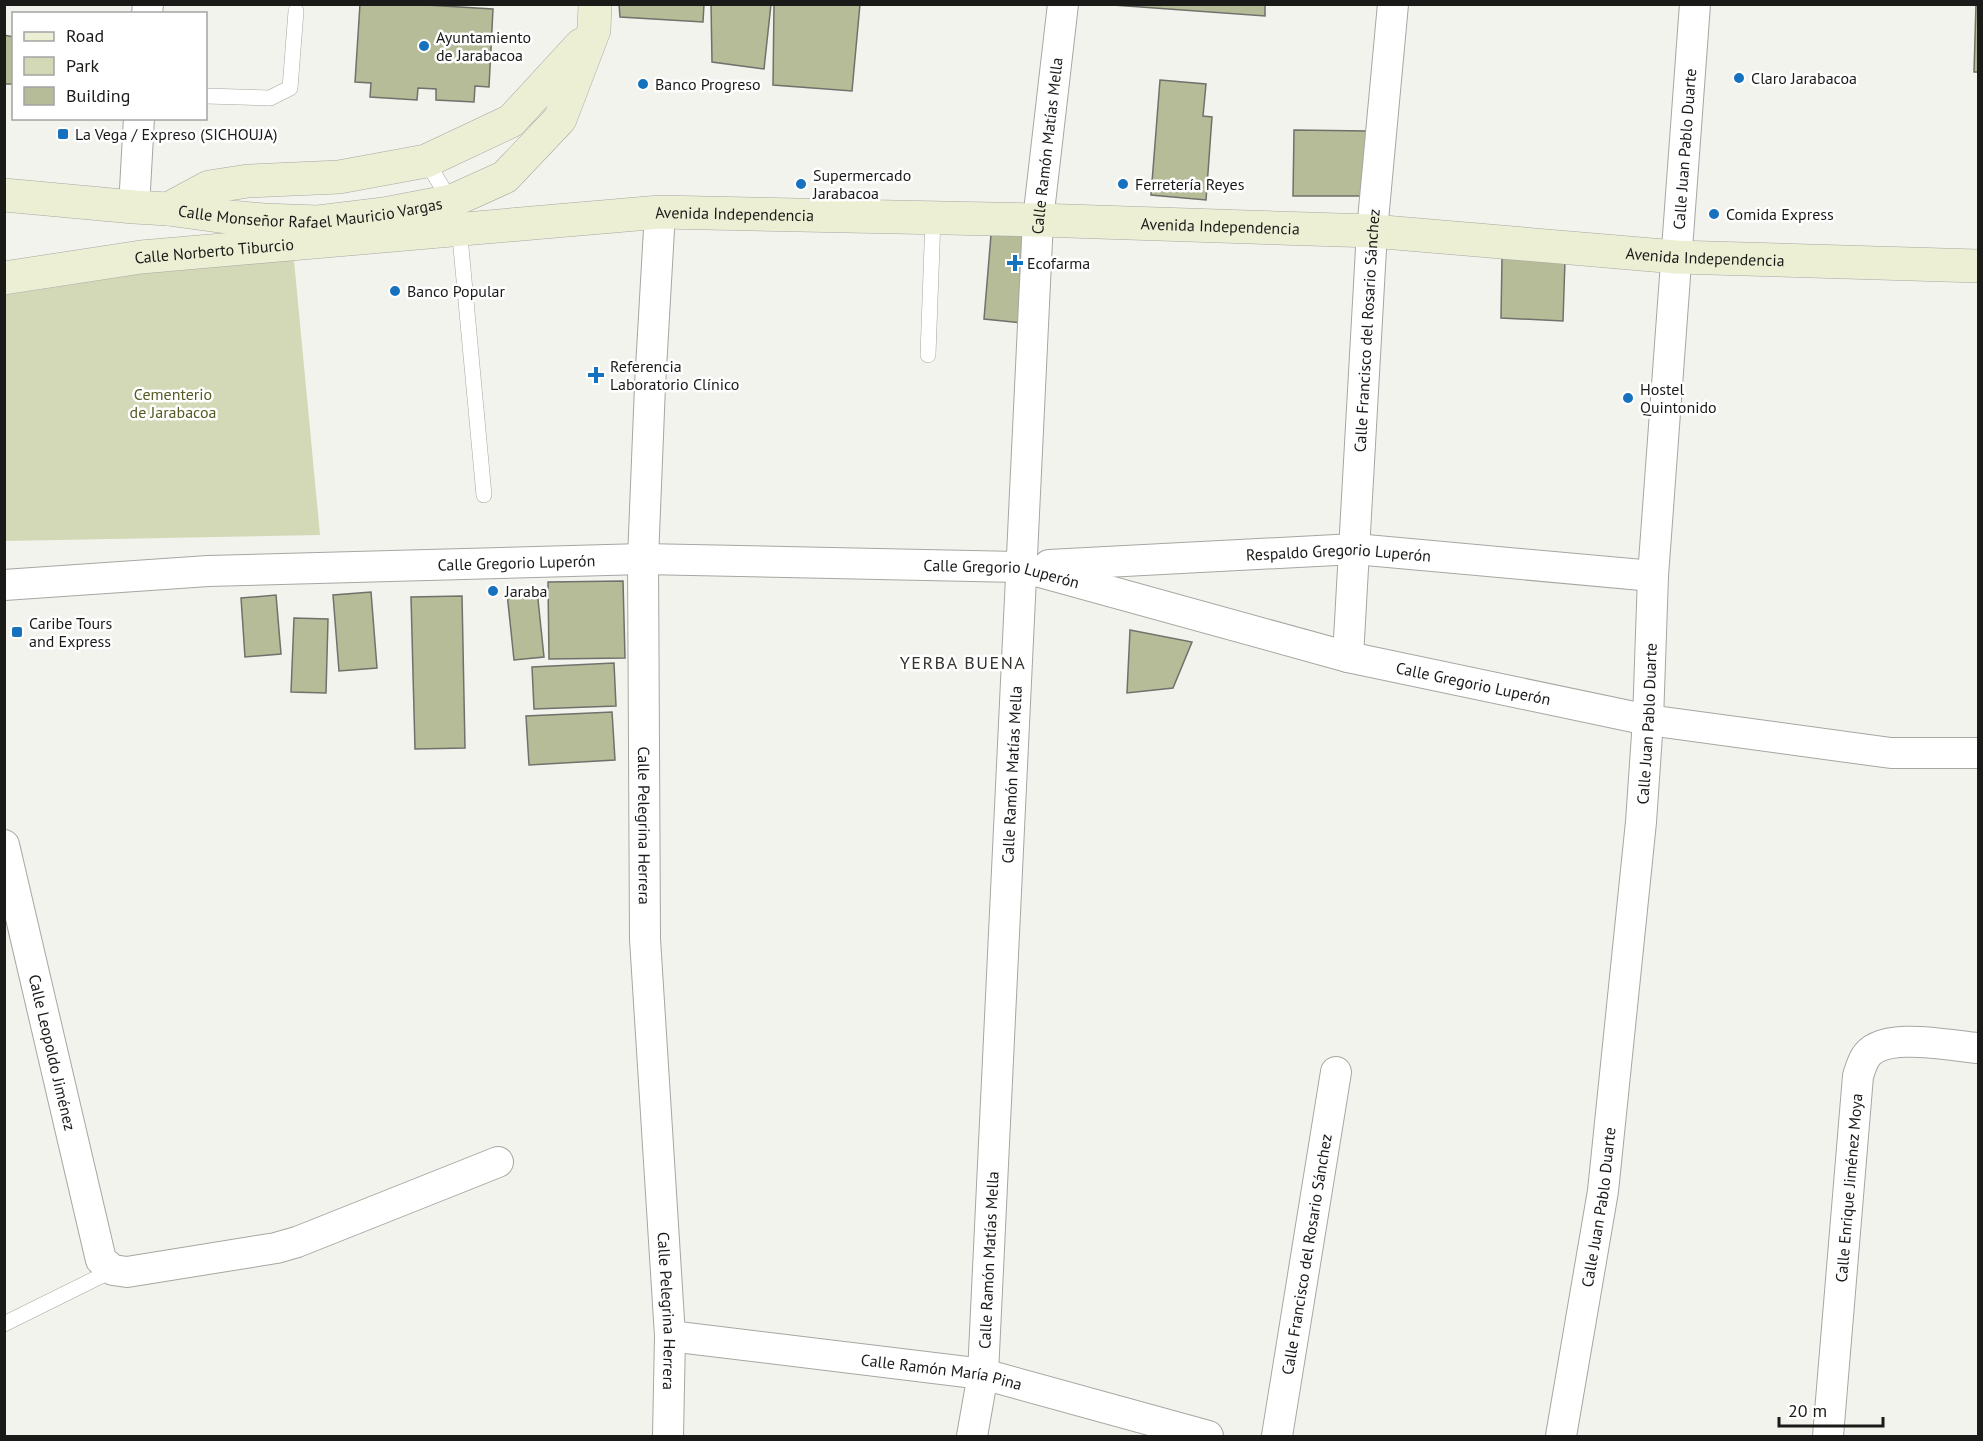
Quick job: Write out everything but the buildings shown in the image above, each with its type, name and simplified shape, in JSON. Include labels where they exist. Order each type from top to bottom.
[{"type":"street","name":"Calle Ramón Matías Mella","points":[[972,1437],[982,1374],[1023,567],[1038,220],[1064,4]]},
{"type":"street","name":"Calle Francisco del Rosario Sánchez","points":[[1348,657],[1372,231],[1392,4]]},
{"type":"street","name":"Calle Juan Pablo Duarte","points":[[1561,1437],[1603,1191],[1641,822],[1648,720],[1653,576],[1695,4]]},
{"type":"street","name":"Calle Monseñor Rafael Mauricio Vargas","points":[[168,208],[208,187],[248,181],[339,177],[426,161],[511,121],[595,17]]},
{"type":"street","points":[[456,215],[505,177],[560,119],[595,17]]},
{"type":"street","points":[[134,207],[139,120]]},
{"type":"street","name":"Calle Monseñor Rafael Mauricio Vargas","points":[[4,195],[168,208],[253,219],[318,222],[384,214],[456,215]]},
{"type":"street","name":"Avenida Independencia","points":[[456,215],[660,212],[1038,220],[1372,231],[1676,257],[1978,266]]},
{"type":"street","name":"Calle Pelegrina Herrera","points":[[660,212],[643,559],[645,939],[670,1336],[668,1437]]},
{"type":"street","name":"Calle Norberto Tiburcio","points":[[4,278],[141,256],[456,215]]},
{"type":"street","name":"Respaldo Gregorio Luperón","points":[[1023,567],[1355,549],[1653,576]]},
{"type":"street","name":"Calle Gregorio Luperón","points":[[4,585],[208,571],[643,559],[1023,567],[1348,657],[1648,720],[1891,753],[1978,753]]},
{"type":"street","name":"Calle Leopoldo Jiménez","points":[[4,845],[107,1265]]},
{"type":"street","name":"Calle Enrique Jiménez Moya","points":[[1828,1437],[1858,1076],[1865,1056],[1881,1045],[1899,1041],[1978,1048]]},
{"type":"street","name":"Calle Francisco del Rosario Sánchez","points":[[1277,1437],[1336,1072]]},
{"type":"street","points":[[107,1265],[127,1272],[297,1242],[498,1162]]},
{"type":"street","name":"Calle Ramón María Pina","points":[[670,1336],[982,1374],[1208,1437]]},
{"type":"lane","points":[[207,96],[270,98],[290,88],[296,11]]},
{"type":"lane","points":[[426,161],[456,215],[484,495]]},
{"type":"lane","points":[[928,355],[933,218]]},
{"type":"lane","points":[[4,1324],[107,1265]]},
{"type":"green space","name":"Cementerio de Jarabacoa","points":[[293,250],[320,535],[5,541],[5,295]]},
{"type":"place","name":"Ayuntamiento de Jarabacoa","points":[[424,46]]},
{"type":"place","name":"Claro Jarabacoa","points":[[1739,78]]},
{"type":"place","name":"Banco Progreso","points":[[643,84]]},
{"type":"place","name":"La Vega / Expreso (SICHOUJA)","points":[[63,134]]},
{"type":"place","name":"Supermercado Jarabacoa","points":[[801,184]]},
{"type":"place","name":"Ferretería Reyes","points":[[1123,184]]},
{"type":"place","name":"Comida Express","points":[[1714,214]]},
{"type":"place","name":"Ecofarma","points":[[1015,263]]},
{"type":"place","name":"Banco Popular","points":[[395,291]]},
{"type":"place","name":"Referencia Laboratorio Clínico","points":[[596,375]]},
{"type":"place","name":"Hostel Quintonido","points":[[1628,398]]},
{"type":"place","name":"Jaraba","points":[[493,591]]},
{"type":"place","name":"Caribe Tours and Express","points":[[17,632]]},
{"type":"district","name":"YERBA BUENA","points":[[963,662]]}]
